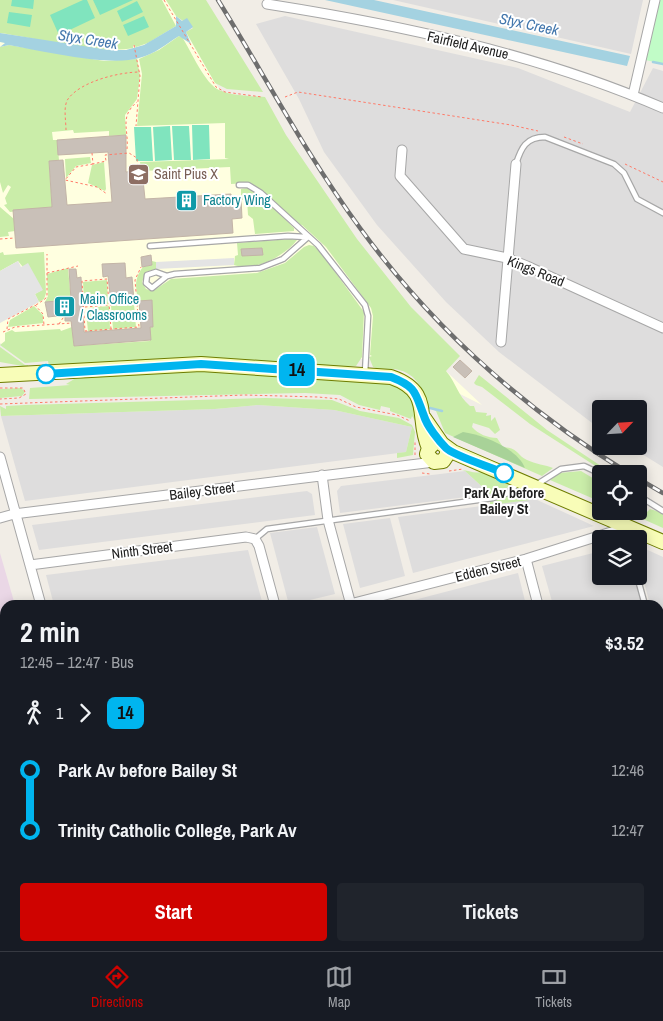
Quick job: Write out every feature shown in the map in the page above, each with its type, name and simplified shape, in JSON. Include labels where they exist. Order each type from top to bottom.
[{"type":"main road","points":[[0,375],[201,364],[391,377],[408,384],[418,397],[424,418],[423,432],[434,452],[471,459],[535,486],[623,530]]},
{"type":"main road","points":[[647,538],[663,542]]},
{"type":"street","points":[[633,95],[655,0]]},
{"type":"street","name":"Fairfield Avenue","points":[[267,4],[382,26],[506,54],[633,95],[663,108]]},
{"type":"street","name":"Kings Road","points":[[402,150],[400,176],[462,247],[471,252],[507,258],[663,328]]},
{"type":"street","points":[[501,342],[516,164]]},
{"type":"street","name":"Bailey Street","points":[[0,518],[14,514],[404,465],[434,452]]},
{"type":"street","points":[[0,457],[14,514],[40,600]]},
{"type":"street","points":[[322,475],[328,520],[348,600]]},
{"type":"street","name":"Ninth Street","points":[[30,565],[236,539],[255,539]]},
{"type":"street","points":[[255,539],[260,546],[274,600]]},
{"type":"street","name":"Edden Street","points":[[368,600],[592,541]]},
{"type":"street","points":[[526,559],[537,600]]},
{"type":"lane","points":[[516,164],[522,146],[535,137],[545,137],[614,164],[624,173],[637,199],[663,213]]},
{"type":"lane","points":[[240,185],[248,185],[261,193],[323,250],[365,305],[368,316],[365,374]]},
{"type":"lane","points":[[150,246],[288,236],[308,237]]},
{"type":"lane","points":[[167,276],[155,288],[149,287],[146,283],[147,276],[152,273],[167,276],[260,268],[282,259],[308,237]]},
{"type":"lane","points":[[535,486],[561,470],[584,466],[592,470]]},
{"type":"lane","points":[[255,539],[267,529],[493,498],[508,493],[515,488],[520,480]]},
{"type":"lane","points":[[647,501],[663,511]]},
{"type":"lane","points":[[639,585],[644,600]]},
{"type":"path","points":[[164,0],[191,49],[218,89],[262,97]]},
{"type":"path","points":[[134,45],[140,72],[136,126]]},
{"type":"path","points":[[66,130],[66,105],[73,95],[115,74],[140,72]]},
{"type":"path","points":[[285,97],[298,92],[546,132]]},
{"type":"path","points":[[127,149],[127,112],[138,101]]},
{"type":"path","points":[[563,136],[588,146]]},
{"type":"path","points":[[92,153],[93,164]]},
{"type":"path","points":[[107,194],[97,187],[65,180],[76,167],[106,161],[105,155],[129,153],[137,158],[138,171]]},
{"type":"path","points":[[621,162],[663,182]]},
{"type":"path","points":[[0,239],[15,238]]},
{"type":"path","points":[[7,330],[8,319],[46,298],[47,254]]},
{"type":"path","points":[[46,273],[54,269],[78,266]]},
{"type":"path","points":[[111,329],[107,279],[82,281],[85,331],[139,327],[135,278],[141,267]]},
{"type":"path","points":[[84,307],[136,303]]},
{"type":"path","points":[[35,305],[44,314],[44,325]]},
{"type":"path","points":[[59,324],[65,315]]},
{"type":"path","points":[[3,332],[44,325],[72,324]]},
{"type":"path","points":[[0,388],[23,388],[26,394],[19,398],[0,399]]},
{"type":"path","points":[[0,404],[245,395],[318,397],[344,400],[356,407],[400,416]]},
{"type":"path","points":[[415,441],[434,452]]},
{"type":"shaded area","name":"Saint Pius X","points":[[0,0],[167,0],[224,97],[429,355],[482,405],[424,376],[401,361],[186,350],[25,362],[0,343]]},
{"type":"shaded area","points":[[393,0],[643,0],[631,54]]},
{"type":"shaded area","points":[[285,16],[518,68],[630,112],[653,68],[663,71],[663,467],[644,455],[648,455],[648,400],[592,400],[592,423],[499,352],[446,302],[377,225],[324,152],[299,99],[256,24]]},
{"type":"shaded area","points":[[234,258],[234,265],[156,269],[156,262]]},
{"type":"shaded area","points":[[18,261],[21,267],[28,263],[43,290],[35,294],[39,302],[0,323],[0,271]]},
{"type":"shaded area","points":[[258,405],[334,410],[412,427],[406,452],[25,501],[1,416],[215,409]]},
{"type":"shaded area","points":[[465,471],[490,494],[340,513],[337,491],[341,486]]},
{"type":"shaded area","points":[[307,491],[312,494],[315,515],[39,550],[32,525]]},
{"type":"shaded area","points":[[535,499],[594,526],[413,573],[398,517]]},
{"type":"shaded area","points":[[390,518],[405,576],[360,588],[343,524]]},
{"type":"shaded area","points":[[317,527],[335,594],[310,600],[288,600],[270,533]]},
{"type":"shaded area","points":[[248,550],[262,600],[53,600],[46,575]]},
{"type":"shaded area","points":[[647,550],[663,557],[663,600],[649,600],[645,585],[647,585]]},
{"type":"shaded area","points":[[0,553],[14,600],[0,600]]},
{"type":"shaded area","points":[[592,553],[592,585],[636,585],[641,600],[552,600],[542,566]]},
{"type":"shaded area","points":[[518,573],[525,600],[414,600]]},
{"type":"green space","points":[[0,0],[162,0],[176,26],[148,43],[136,47],[133,45],[133,48],[119,50],[86,48],[0,33]]},
{"type":"green space","points":[[12,0],[34,0],[33,9],[11,6]]},
{"type":"green space","points":[[83,0],[87,0],[95,18],[59,35],[50,15]]},
{"type":"green space","points":[[93,0],[133,0],[100,15]]},
{"type":"green space","points":[[166,0],[206,0],[263,92],[227,89],[215,83],[186,32],[193,28],[176,16]]},
{"type":"green space","points":[[655,0],[663,0],[663,64],[641,59]]},
{"type":"green space","points":[[137,1],[143,12],[122,22],[117,11]]},
{"type":"green space","points":[[9,12],[32,15],[30,27],[7,23]]},
{"type":"green space","points":[[144,16],[149,27],[128,36],[123,25]]},
{"type":"green space","points":[[179,36],[182,37],[214,87],[230,93],[265,97],[286,135],[357,239],[411,307],[460,356],[446,371],[466,402],[470,406],[474,406],[476,412],[487,413],[486,416],[491,415],[491,421],[495,417],[500,430],[495,434],[489,428],[473,423],[472,427],[483,435],[497,438],[503,447],[515,450],[527,460],[553,468],[542,476],[445,433],[436,411],[428,406],[420,386],[412,377],[401,370],[373,367],[369,357],[372,356],[370,355],[373,316],[371,308],[326,247],[302,225],[295,223],[263,191],[248,183],[231,184],[230,167],[141,171],[140,162],[229,159],[225,158],[225,123],[137,126],[142,74],[139,59],[159,50]]},
{"type":"green space","points":[[9,45],[104,61],[137,59],[140,76],[137,99],[125,115],[126,135],[109,136],[109,131],[74,133],[73,130],[52,132],[53,140],[57,140],[59,160],[49,162],[52,207],[10,212],[4,205],[7,204],[5,198],[11,187],[8,185],[3,193],[0,182],[0,47]]},
{"type":"green space","points":[[192,125],[209,125],[210,159],[193,160]]},
{"type":"green space","points":[[170,126],[172,160],[155,161],[153,127]]},
{"type":"green space","points":[[172,126],[189,126],[191,160],[174,160]]},
{"type":"green space","points":[[134,127],[151,127],[153,161],[136,161]]},
{"type":"green space","points":[[90,157],[91,163],[76,166],[66,178],[65,159]]},
{"type":"green space","points":[[104,162],[105,191],[88,183],[92,165]]},
{"type":"green space","points":[[248,188],[259,194],[294,228],[294,231],[255,234],[253,219],[248,215],[247,199],[241,200],[241,189]]},
{"type":"green space","points":[[0,207],[14,219],[15,231],[8,232],[9,236],[0,237]]},
{"type":"green space","points":[[297,240],[277,257],[251,266],[242,267],[234,265],[235,256],[238,255],[237,243]]},
{"type":"green space","points":[[309,245],[314,246],[322,254],[364,312],[362,357],[356,366],[49,366],[48,361],[25,363],[0,345],[5,341],[5,333],[12,330],[15,332],[60,329],[61,331],[72,327],[74,346],[150,341],[136,285],[143,267],[152,265],[152,261],[156,262],[156,269],[146,272],[142,282],[146,289],[153,291],[171,279],[257,273],[285,263]]},
{"type":"green space","points":[[3,252],[4,255],[44,252],[46,293],[44,299],[39,302],[35,294],[42,290],[18,261],[0,271],[0,253]]},
{"type":"green space","points":[[68,268],[71,300],[45,302],[48,296],[47,274]]},
{"type":"green space","points":[[107,280],[108,304],[89,305],[84,301],[83,282]]},
{"type":"green space","points":[[134,304],[136,327],[113,329],[111,306]]},
{"type":"green space","points":[[34,306],[43,315],[43,323],[8,327],[10,320]]},
{"type":"green space","points":[[109,306],[110,329],[88,331],[86,312],[89,308]]},
{"type":"green space","points":[[0,347],[25,365],[28,365],[28,367],[0,362]]},
{"type":"green space","points":[[189,371],[334,377],[388,384],[402,390],[410,397],[419,427],[412,416],[411,419],[390,411],[390,408],[381,406],[380,410],[359,405],[340,395],[305,393],[29,399],[30,388],[70,385],[66,384],[76,378]]},
{"type":"green space","points":[[479,375],[547,430],[600,465],[594,465],[530,424],[474,383]]},
{"type":"green space","points":[[21,388],[25,392],[22,396],[0,398],[0,389]]},
{"type":"green space","points":[[266,398],[332,400],[360,411],[399,418],[412,425],[415,432],[413,455],[397,458],[397,453],[406,452],[412,427],[334,410],[258,405],[215,409],[1,416],[0,406],[6,409],[6,406],[25,405]]},
{"type":"green space","points":[[463,432],[489,439],[507,449],[515,454],[525,468],[453,437]]},
{"type":"green space","points":[[462,470],[476,473],[481,472],[512,486],[490,494]]},
{"type":"green space","points":[[581,471],[592,478],[592,498],[550,480],[559,473]]},
{"type":"green space","points":[[519,489],[531,494],[530,500],[490,505],[490,501],[510,495]]},
{"type":"green space","points":[[650,509],[663,513],[663,528],[645,520],[647,520],[647,512]]},
{"type":"water","points":[[325,0],[374,0],[630,56],[627,66]]},
{"type":"water","points":[[176,16],[182,21],[187,18],[193,27],[186,32],[191,44],[179,36],[150,54],[139,58],[111,61],[75,57],[9,45],[0,47],[5,43],[0,42],[0,33],[109,50],[126,50],[144,45],[176,26]]},
{"type":"building","name":"Factory Wing","points":[[126,135],[126,172],[142,170],[145,199],[231,194],[231,199],[241,199],[242,218],[232,219],[233,233],[16,248],[13,210],[52,207],[49,161],[63,160],[67,205],[112,202],[108,152],[58,155],[57,140]]},
{"type":"building","points":[[262,248],[263,255],[242,256],[241,249]]},
{"type":"building","points":[[151,255],[152,265],[142,267],[141,257]]},
{"type":"building","points":[[125,263],[126,278],[132,277],[134,301],[111,303],[108,276],[103,277],[102,264]]},
{"type":"building","name":"Main Office / Classrooms","points":[[69,269],[76,269],[77,278],[81,277],[84,332],[141,328],[139,301],[152,300],[153,327],[150,327],[151,340],[74,346],[71,321],[65,321],[65,315],[48,317],[45,302],[71,300]]},
{"type":"building","points":[[460,360],[472,371],[465,378],[453,367]]},
{"type":"waterway","name":"Styx Creek","points":[[653,62],[663,64]]},
{"type":"waterway","points":[[430,408],[442,411]]},
{"type":"railway","points":[[218,0],[322,173],[360,228],[388,264],[449,332],[517,394],[591,449],[616,465]]},
{"type":"railway","points":[[647,484],[663,493]]},
{"type":"bus line","name":"14","points":[[46,374],[201,364],[391,377],[413,389],[418,397],[424,418],[447,449],[504,473]]},
{"type":"place","name":"Saint Pius X","points":[[138,174]]},
{"type":"place","name":"Factory Wing","points":[[187,200]]},
{"type":"place","name":"Main Office / Classrooms","points":[[64,307]]},
{"type":"place","name":"Park Av before Bailey St","points":[[504,473]]}]
